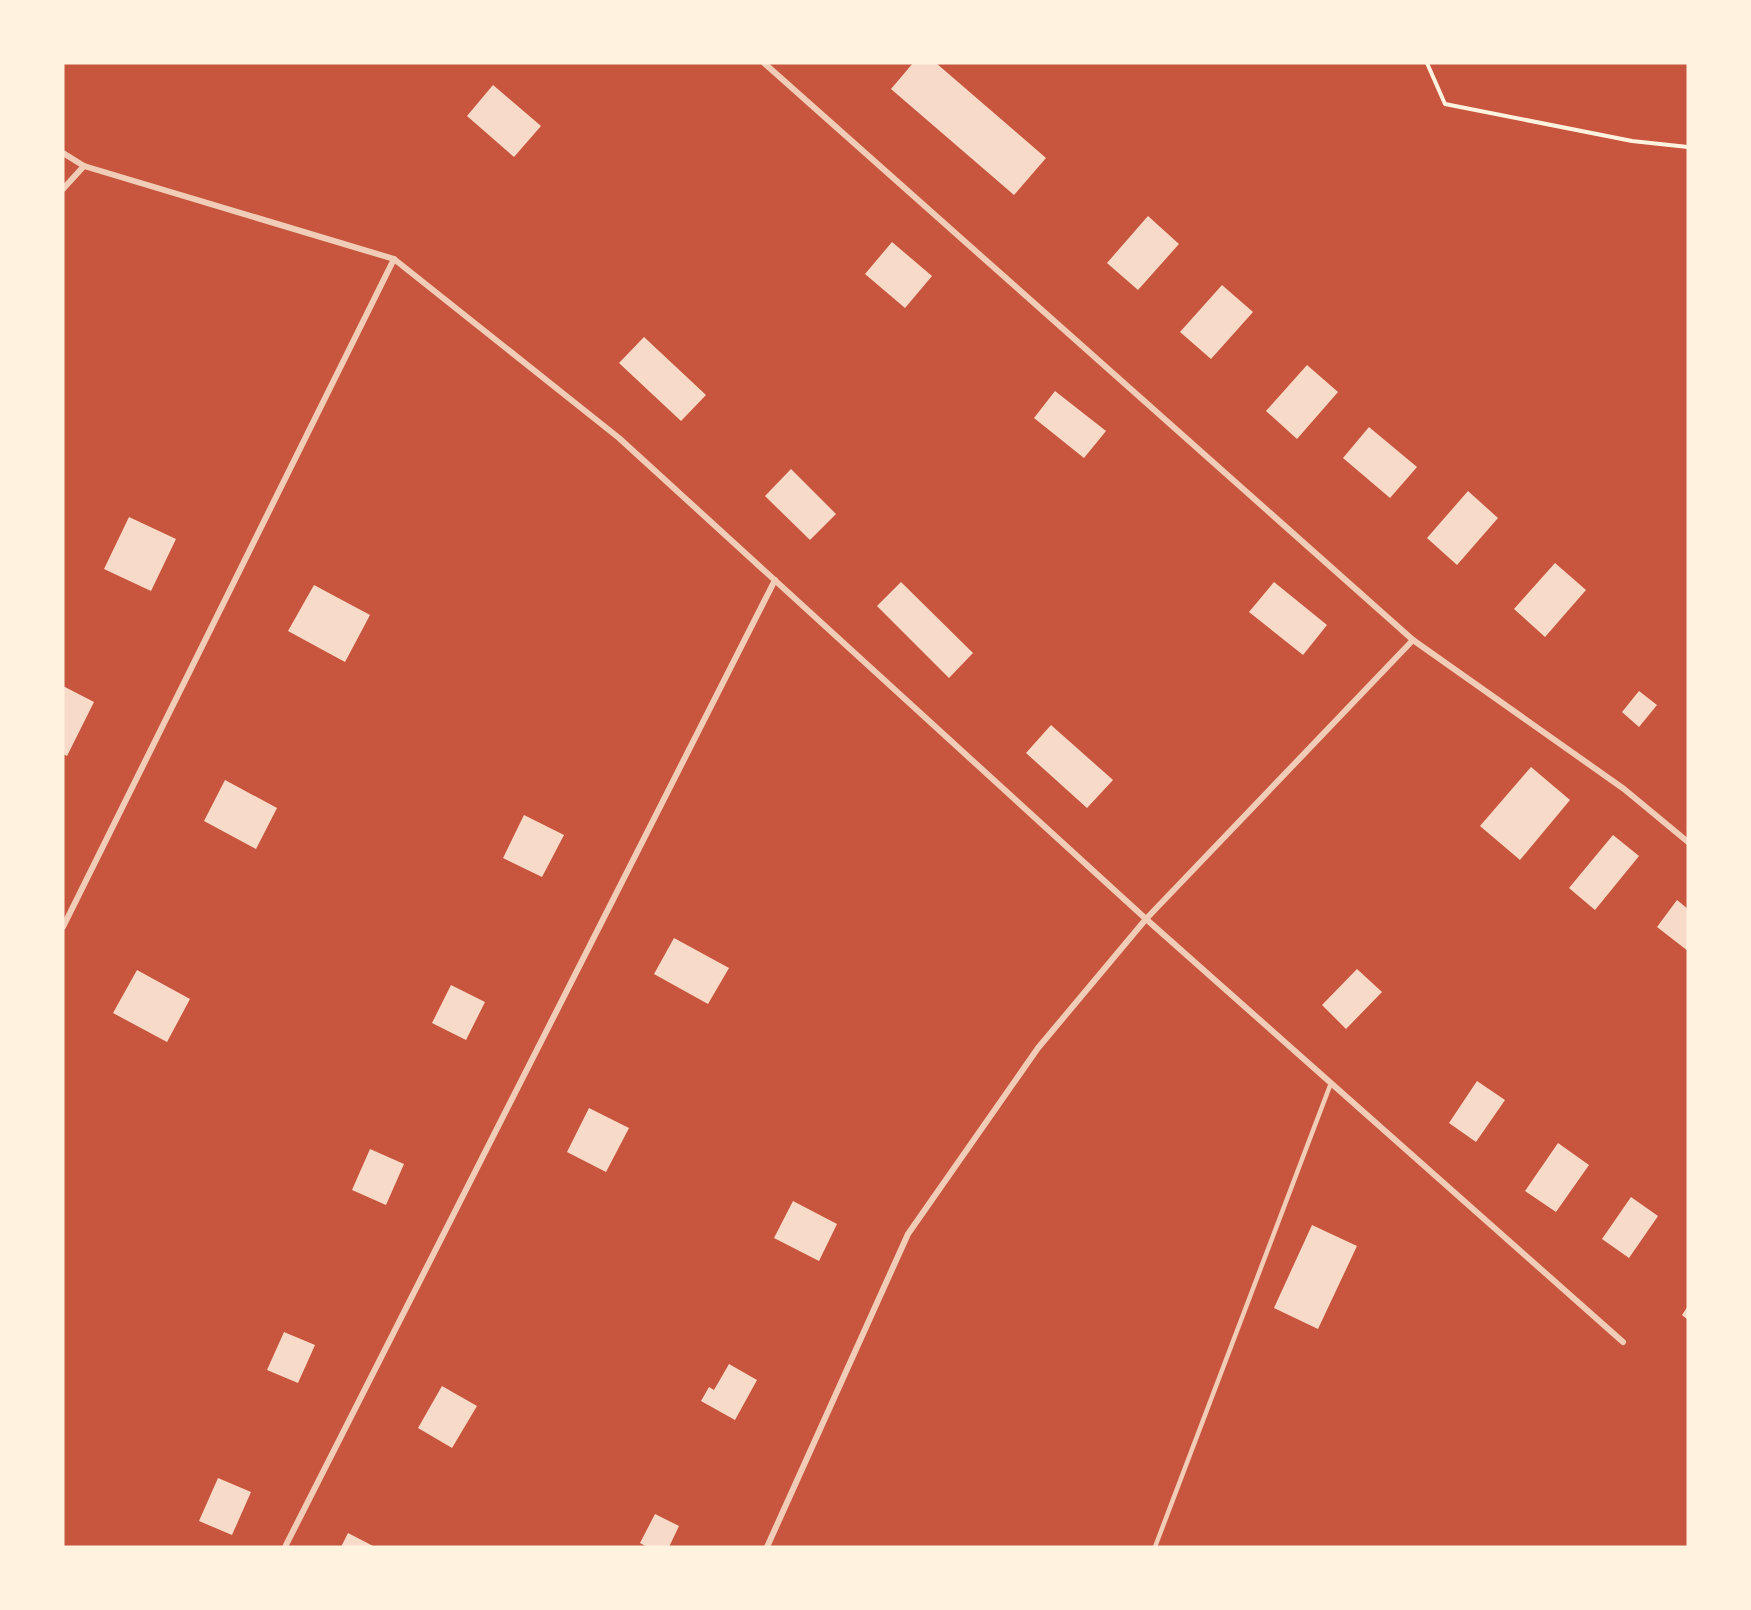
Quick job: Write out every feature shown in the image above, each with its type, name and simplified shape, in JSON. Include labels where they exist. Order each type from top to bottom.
[{"type":"street","points":[[764,63],[1413,640],[1624,789],[1688,842]]},
{"type":"street","points":[[63,153],[84,166],[394,259],[619,438],[1146,920],[1623,1342]]},
{"type":"street","points":[[63,189],[84,166]]},
{"type":"street","points":[[63,927],[394,259]]},
{"type":"street","points":[[285,1547],[775,580]]},
{"type":"street","points":[[766,1547],[908,1234],[1038,1048],[1146,920],[1413,640]]},
{"type":"lane","points":[[1155,1547],[1330,1083]]},
{"type":"path","points":[[1427,63],[1445,104],[1632,141],[1688,147]]},
{"type":"building","points":[[913,63],[936,63],[1046,158],[1014,195],[891,89]]},
{"type":"building","points":[[493,85],[541,126],[514,157],[467,116]]},
{"type":"building","points":[[1148,216],[1179,244],[1138,290],[1107,263]]},
{"type":"building","points":[[892,242],[932,276],[905,308],[865,274]]},
{"type":"building","points":[[1222,285],[1253,312],[1211,359],[1180,332]]},
{"type":"building","points":[[644,337],[706,395],[681,421],[619,363]]},
{"type":"building","points":[[1307,365],[1338,392],[1297,439],[1266,411]]},
{"type":"building","points":[[1055,391],[1106,431],[1084,458],[1034,418]]},
{"type":"building","points":[[1369,427],[1417,467],[1390,498],[1343,458]]},
{"type":"building","points":[[791,469],[836,514],[810,540],[765,496]]},
{"type":"building","points":[[1468,491],[1498,518],[1457,565],[1427,538]]},
{"type":"building","points":[[129,517],[176,539],[151,591],[104,569]]},
{"type":"building","points":[[1555,563],[1586,590],[1545,637],[1514,609]]},
{"type":"building","points":[[901,582],[973,653],[949,678],[877,606]]},
{"type":"building","points":[[1274,582],[1327,625],[1303,655],[1249,612]]},
{"type":"building","points":[[314,585],[370,615],[345,662],[288,631]]},
{"type":"building","points":[[63,686],[94,702],[67,756],[63,754]]},
{"type":"building","points":[[1639,691],[1657,705],[1639,727],[1622,712]]},
{"type":"building","points":[[1051,725],[1113,780],[1087,808],[1026,753]]},
{"type":"building","points":[[1531,767],[1570,800],[1520,860],[1480,826]]},
{"type":"building","points":[[225,780],[277,808],[256,849],[204,821]]},
{"type":"building","points":[[524,815],[564,835],[542,877],[503,858]]},
{"type":"building","points":[[1613,835],[1639,856],[1595,910],[1569,888]]},
{"type":"building","points":[[1677,900],[1688,909],[1688,951],[1657,927]]},
{"type":"building","points":[[674,938],[729,968],[708,1004],[654,974]]},
{"type":"building","points":[[1357,969],[1382,992],[1346,1029],[1322,1005]]},
{"type":"building","points":[[137,970],[190,999],[167,1042],[113,1013]]},
{"type":"building","points":[[451,985],[485,1002],[466,1040],[432,1023]]},
{"type":"building","points":[[1477,1081],[1505,1100],[1476,1142],[1449,1123]]},
{"type":"building","points":[[589,1108],[629,1128],[606,1172],[567,1152]]},
{"type":"building","points":[[1558,1143],[1589,1165],[1556,1212],[1525,1191]]},
{"type":"building","points":[[370,1149],[404,1164],[386,1205],[352,1190]]},
{"type":"building","points":[[1631,1197],[1658,1216],[1629,1258],[1602,1239]]},
{"type":"building","points":[[793,1201],[837,1224],[819,1261],[774,1238]]},
{"type":"building","points":[[1312,1225],[1357,1246],[1318,1329],[1274,1308]]},
{"type":"building","points":[[1688,1306],[1688,1320],[1682,1315]]},
{"type":"building","points":[[284,1332],[315,1345],[298,1383],[267,1370]]},
{"type":"building","points":[[729,1364],[757,1380],[735,1420],[701,1401],[709,1387],[714,1390]]},
{"type":"building","points":[[442,1386],[477,1406],[452,1448],[418,1428]]},
{"type":"building","points":[[218,1478],[251,1492],[232,1535],[199,1521]]},
{"type":"building","points":[[655,1514],[679,1526],[669,1547],[647,1547],[640,1543]]},
{"type":"building","points":[[348,1533],[375,1547],[341,1547]]}]
